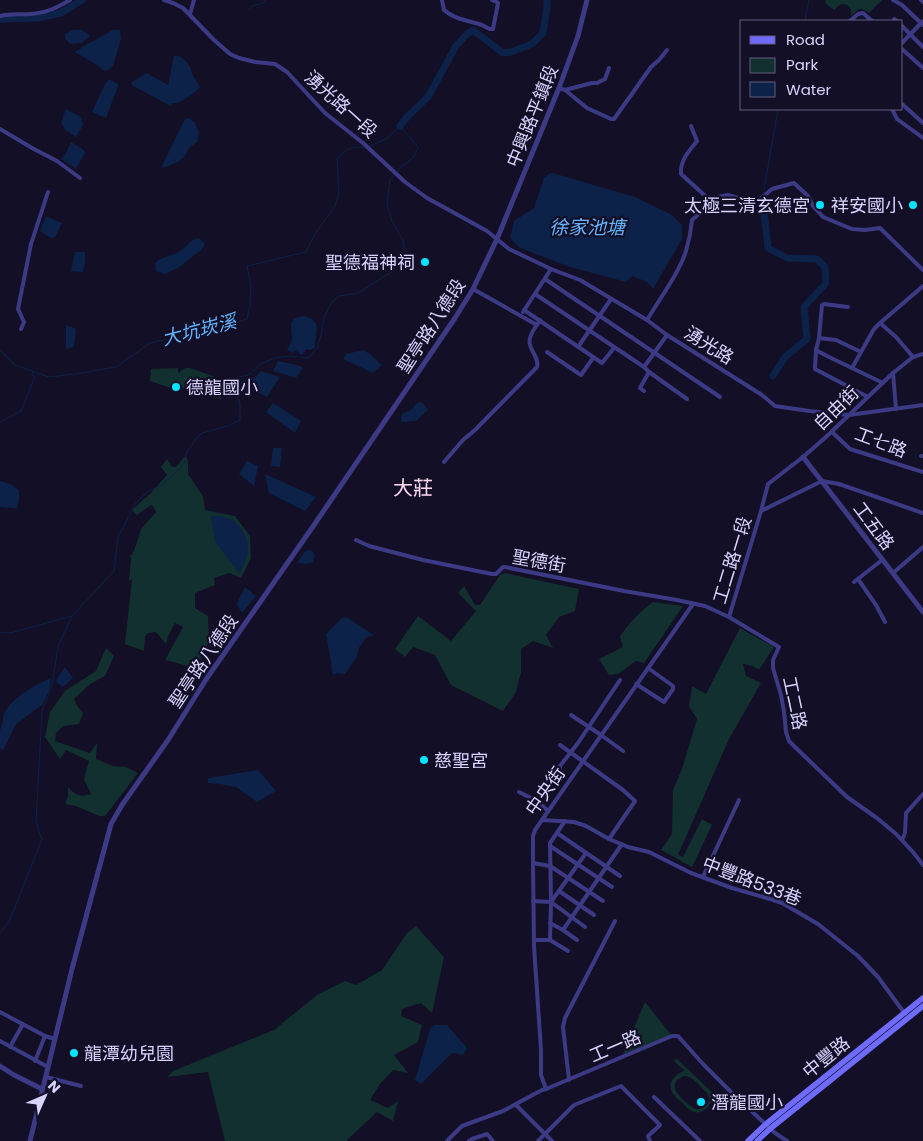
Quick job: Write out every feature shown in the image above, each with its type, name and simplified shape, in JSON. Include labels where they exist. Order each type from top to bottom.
[{"type":"main road","name":"中豐路","points":[[748,1141],[907,1015],[923,998]]},
{"type":"main road","name":"中豐路","points":[[907,1015],[923,1006]]},
{"type":"main road","name":"中豐路","points":[[757,1141],[768,1126]]},
{"type":"street","points":[[0,16],[52,11],[70,0]]},
{"type":"street","name":"湧光路一段","points":[[164,0],[183,8],[230,54],[256,62],[275,64],[287,72],[325,113],[372,150],[405,182],[427,198],[497,239]]},
{"type":"street","points":[[190,14],[194,0]]},
{"type":"street","points":[[442,0],[444,10],[448,14],[460,20],[480,24],[490,30],[492,29],[498,3],[492,0]]},
{"type":"street","name":"中興路平鎮段","points":[[497,239],[562,89],[587,0]]},
{"type":"street","points":[[896,1],[922,23],[903,42]]},
{"type":"street","points":[[851,20],[858,14],[863,13],[871,20]]},
{"type":"street","points":[[903,27],[923,47]]},
{"type":"street","points":[[562,89],[587,108],[614,119],[652,67],[668,50]]},
{"type":"street","points":[[903,50],[923,68]]},
{"type":"street","points":[[562,89],[597,83],[605,79],[609,68]]},
{"type":"street","points":[[903,105],[923,123]]},
{"type":"street","points":[[892,110],[897,119],[923,138]]},
{"type":"street","points":[[691,126],[697,141],[683,158],[681,174],[712,202]]},
{"type":"street","points":[[0,129],[57,161],[80,178]]},
{"type":"street","points":[[647,320],[686,253],[692,220],[718,197],[728,195],[752,202],[760,199],[772,189],[794,183],[808,196],[813,206],[823,216],[852,229],[880,228],[923,270]]},
{"type":"street","points":[[21,329],[24,322],[18,309],[31,244],[48,192]]},
{"type":"street","name":"湧光路","points":[[497,239],[509,249],[551,269],[580,280],[647,320],[666,335],[762,395],[775,406],[849,415],[923,405]]},
{"type":"street","name":"聖亭路八德段","points":[[30,1141],[111,824],[207,678],[455,318],[473,289],[497,239]]},
{"type":"street","points":[[520,316],[551,269]]},
{"type":"street","points":[[545,279],[720,397]]},
{"type":"street","points":[[852,368],[874,329],[923,286]]},
{"type":"street","points":[[473,289],[537,325]]},
{"type":"street","points":[[535,294],[644,367],[687,399]]},
{"type":"street","points":[[578,347],[611,299]]},
{"type":"street","points":[[848,307],[822,304],[815,369],[868,397]]},
{"type":"street","points":[[524,310],[602,363],[614,348]]},
{"type":"street","points":[[444,462],[463,440],[475,430],[536,366],[537,360],[529,346],[530,336],[540,320]]},
{"type":"street","points":[[880,323],[914,357]]},
{"type":"street","points":[[644,367],[666,335]]},
{"type":"street","points":[[819,338],[836,340],[861,352]]},
{"type":"street","points":[[816,350],[883,383]]},
{"type":"street","points":[[547,352],[581,376],[593,358]]},
{"type":"street","name":"自由街","points":[[768,484],[832,432],[893,372],[914,357],[923,354]]},
{"type":"street","points":[[644,390],[640,388],[649,372]]},
{"type":"street","points":[[893,372],[896,409]]},
{"type":"street","name":"工七路","points":[[832,432],[850,448],[923,472]]},
{"type":"street","name":"工五路","points":[[803,457],[923,612]]},
{"type":"street","points":[[822,481],[839,484],[923,513]]},
{"type":"street","name":"工二路一段","points":[[761,511],[822,481]]},
{"type":"street","name":"工二路一段","points":[[729,617],[768,484]]},
{"type":"street","name":"聖德街","points":[[356,540],[369,546],[423,560],[492,574],[496,574],[505,567],[693,604]]},
{"type":"street","points":[[893,572],[923,547]]},
{"type":"street","points":[[854,582],[882,560]]},
{"type":"street","points":[[858,579],[885,622]]},
{"type":"street","name":"工二路","points":[[693,604],[704,606],[729,617],[779,647],[773,660],[789,741],[847,797],[877,818],[922,861]]},
{"type":"street","name":"中央街","points":[[546,1089],[541,1075],[542,1050],[534,940],[533,836],[535,830],[601,734],[693,604]]},
{"type":"street","points":[[636,684],[664,702],[669,696],[673,686],[648,668]]},
{"type":"street","points":[[537,801],[620,680]]},
{"type":"street","points":[[571,715],[623,750]]},
{"type":"street","points":[[560,745],[624,790],[635,801],[610,839]]},
{"type":"street","points":[[520,792],[537,801],[548,811]]},
{"type":"street","points":[[902,840],[905,833],[906,813],[923,794]]},
{"type":"street","points":[[703,877],[740,800]]},
{"type":"street","name":"中豐路533巷","points":[[542,820],[574,822],[586,826],[610,839],[637,850],[649,852],[691,873],[782,903],[818,924],[858,956],[878,977],[907,1015]]},
{"type":"street","points":[[550,940],[550,843],[565,821]]},
{"type":"street","points":[[557,833],[620,876]]},
{"type":"street","points":[[563,930],[622,844]]},
{"type":"street","points":[[550,846],[612,887]]},
{"type":"street","points":[[551,902],[586,853]]},
{"type":"street","points":[[533,863],[550,866],[603,901]]},
{"type":"street","points":[[559,891],[594,915]]},
{"type":"street","points":[[533,901],[551,902],[586,928]]},
{"type":"street","points":[[569,1080],[563,1027],[565,1018],[615,920]]},
{"type":"street","points":[[550,923],[577,940]]},
{"type":"street","points":[[534,940],[550,940],[568,951]]},
{"type":"street","points":[[0,1012],[45,1036],[55,1039]]},
{"type":"street","points":[[10,1047],[23,1024]]},
{"type":"street","points":[[35,1061],[45,1036]]},
{"type":"street","name":"工一路","points":[[447,1141],[462,1126],[503,1111],[542,1090],[672,1036],[678,1036],[728,1089],[768,1126]]},
{"type":"street","points":[[0,1041],[48,1067]]},
{"type":"street","points":[[0,1066],[42,1089]]},
{"type":"street","points":[[46,1077],[81,1086]]},
{"type":"street","points":[[538,1141],[574,1105],[621,1086],[660,1125],[649,1139]]},
{"type":"street","points":[[654,1097],[700,1141]]},
{"type":"street","points":[[516,1105],[552,1141]]},
{"type":"street","points":[[768,1126],[786,1141]]},
{"type":"street","points":[[469,1141],[487,1134],[493,1141]]},
{"type":"green space","points":[[826,0],[882,0],[869,13],[859,9],[851,16],[851,10],[848,5],[841,4],[834,10],[825,3]]},
{"type":"green space","points":[[178,368],[178,373],[185,368],[190,368],[213,376],[219,382],[219,387],[215,392],[222,394],[221,399],[173,385],[171,388],[150,381],[151,369]]},
{"type":"green space","points":[[186,455],[188,474],[203,496],[205,510],[235,516],[250,536],[251,558],[241,578],[229,573],[214,578],[215,585],[195,593],[195,608],[208,616],[209,641],[196,668],[165,660],[183,627],[175,623],[166,644],[156,632],[148,633],[145,636],[144,651],[125,644],[132,579],[129,581],[130,555],[132,555],[135,548],[141,529],[156,512],[151,505],[137,515],[132,510],[167,475],[161,467],[167,459],[172,467],[176,467]]},
{"type":"green space","points":[[505,573],[579,589],[575,611],[559,617],[546,635],[553,648],[533,641],[521,649],[521,672],[516,692],[503,711],[451,685],[435,655],[413,647],[405,657],[395,649],[418,616],[451,641],[476,611],[458,593],[464,586],[475,605],[480,605],[500,575]]},
{"type":"green space","points":[[653,602],[683,606],[644,663],[636,661],[618,674],[609,675],[599,659],[623,647],[620,637],[623,632]]},
{"type":"green space","points":[[740,628],[774,647],[759,670],[753,666],[743,664],[746,676],[761,683],[729,739],[678,855],[683,857],[702,819],[712,825],[692,867],[661,850],[672,834],[673,790],[682,769],[697,719],[689,706],[692,686],[706,694]]},
{"type":"green space","points":[[106,648],[114,656],[105,676],[90,684],[74,699],[83,713],[79,724],[63,726],[56,733],[55,741],[90,753],[97,743],[96,759],[113,766],[126,767],[138,773],[105,816],[99,816],[76,806],[65,804],[68,796],[68,787],[79,795],[91,794],[84,779],[89,761],[66,750],[60,759],[45,737],[50,712],[65,691],[96,671]]},
{"type":"green space","points":[[416,926],[444,957],[432,1013],[421,1003],[402,1009],[401,1016],[422,1025],[418,1042],[394,1055],[408,1073],[393,1070],[380,1084],[370,1100],[388,1108],[398,1101],[393,1121],[377,1112],[346,1141],[225,1141],[208,1072],[167,1077],[173,1071],[274,1030],[317,995],[345,981],[356,985],[382,970],[407,933]]},
{"type":"green space","points":[[645,1002],[672,1036],[623,1054]]},
{"type":"green space","points":[[676,1058],[717,1097],[714,1100],[712,1099],[702,1112],[692,1111],[673,1093],[671,1085],[673,1078],[685,1071],[674,1061]],"holes":[[[686,1076],[696,1082],[709,1096],[707,1104],[699,1109],[694,1108],[684,1100],[676,1090],[677,1080]]]},
{"type":"water","points":[[73,30],[82,30],[90,36],[82,43],[70,44],[65,38],[65,34]]},
{"type":"water","points":[[113,30],[120,30],[121,39],[113,66],[108,70],[104,71],[75,52],[84,46]]},
{"type":"water","points":[[174,56],[179,56],[186,61],[200,87],[193,94],[170,106],[132,85],[132,82],[147,73],[168,85]]},
{"type":"water","points":[[109,79],[118,84],[118,86],[106,118],[92,112]]},
{"type":"water","points":[[66,109],[81,117],[83,125],[76,137],[65,130],[61,122]]},
{"type":"water","points":[[189,118],[195,123],[199,132],[197,142],[190,147],[184,157],[178,162],[163,168],[162,166],[185,119]]},
{"type":"water","points":[[71,142],[84,150],[85,153],[76,169],[61,159]]},
{"type":"water","name":"徐家池塘","points":[[550,173],[635,197],[672,215],[682,225],[682,239],[653,289],[647,282],[632,276],[626,282],[570,267],[520,248],[510,238],[514,221],[534,208],[544,178]]},
{"type":"water","points":[[46,216],[62,223],[55,237],[51,238],[40,231]]},
{"type":"water","points":[[199,238],[205,244],[201,250],[178,268],[165,274],[156,271],[155,263],[157,261],[177,253],[193,240]]},
{"type":"water","points":[[75,252],[85,252],[83,272],[71,271]]},
{"type":"water","points":[[305,316],[312,319],[317,325],[315,348],[306,349],[302,355],[295,350],[293,353],[287,350],[292,340],[291,323],[295,318]]},
{"type":"water","points":[[66,325],[76,329],[74,347],[66,349]]},
{"type":"water","points":[[363,350],[382,365],[373,373],[343,359],[346,354]]},
{"type":"water","points":[[278,361],[303,368],[296,378],[273,371]]},
{"type":"water","points":[[261,371],[280,377],[267,397],[240,384],[242,380],[253,378]]},
{"type":"water","points":[[418,402],[423,403],[428,410],[416,421],[401,422],[402,414],[411,410]]},
{"type":"water","points":[[273,403],[301,421],[295,433],[266,412]]},
{"type":"water","points":[[273,448],[282,448],[280,467],[271,466]]},
{"type":"water","points":[[247,461],[258,466],[254,486],[239,474]]},
{"type":"water","points":[[265,474],[316,497],[305,511],[269,493]]},
{"type":"water","points":[[0,481],[12,485],[19,491],[17,508],[0,507]]},
{"type":"water","points":[[211,516],[223,517],[234,521],[244,533],[248,542],[248,552],[240,574],[215,542]]},
{"type":"water","points":[[310,550],[315,556],[312,563],[297,563],[305,551]]},
{"type":"water","points":[[245,587],[256,596],[242,613],[237,605]]},
{"type":"water","points":[[346,617],[374,635],[366,638],[345,674],[337,673],[333,675],[326,634],[342,618]]},
{"type":"water","points":[[65,667],[73,678],[63,687],[56,682]]},
{"type":"water","points":[[48,679],[51,680],[49,691],[43,704],[16,724],[3,750],[0,748],[0,730],[7,708],[23,694]]},
{"type":"water","points":[[258,770],[276,791],[257,802],[236,787],[208,783],[208,778]]},
{"type":"water","points":[[434,1025],[447,1025],[467,1048],[463,1055],[452,1053],[421,1084],[415,1080],[430,1029]]},
{"type":"waterway","points":[[0,19],[38,18],[61,13],[82,0]]},
{"type":"waterway","points":[[249,9],[252,6],[263,3],[265,0]]},
{"type":"waterway","name":"大坑崁溪","points":[[400,126],[428,97],[456,46],[467,34],[473,30],[503,53],[532,44],[543,33],[547,0]]},
{"type":"waterway","points":[[805,20],[809,0]]},
{"type":"waterway","points":[[764,190],[778,110]]},
{"type":"waterway","points":[[0,933],[10,920],[42,839],[36,820],[42,711],[53,680],[58,646],[72,616],[114,571],[118,537],[135,504],[146,493],[171,477],[183,465],[187,452],[202,433],[228,426],[240,420],[236,378],[251,374],[260,364],[275,358],[289,356],[308,358],[317,348],[324,317],[332,302],[339,296],[358,293],[393,271],[404,257],[404,243],[392,221],[387,205],[390,180],[401,167],[414,157],[418,147],[400,126],[386,139],[370,146]]},
{"type":"waterway","name":"大坑崁溪","points":[[0,350],[15,365],[49,377],[75,374],[116,367],[150,343],[225,326],[247,319],[251,286],[247,266],[306,252],[315,234],[335,206],[339,192],[337,159],[350,148],[366,147]]},
{"type":"waterway","points":[[763,202],[768,248],[787,258],[817,259],[825,267],[826,283],[804,307],[807,339],[785,357],[773,376]]},
{"type":"waterway","points":[[0,422],[21,411],[34,379],[32,371]]},
{"type":"waterway","points":[[0,632],[10,633],[72,616]]},
{"type":"place","name":"太極三清玄德宮","points":[[820,205]]},
{"type":"place","name":"祥安國小","points":[[913,205]]},
{"type":"place","name":"聖德福神祠","points":[[425,262]]},
{"type":"place","name":"德龍國小","points":[[176,387]]},
{"type":"place","name":"慈聖宮","points":[[424,760]]},
{"type":"place","name":"龍潭幼兒園","points":[[74,1053]]},
{"type":"place","name":"潛龍國小","points":[[701,1102]]},
{"type":"district","name":"大莊","points":[[413,488]]}]
